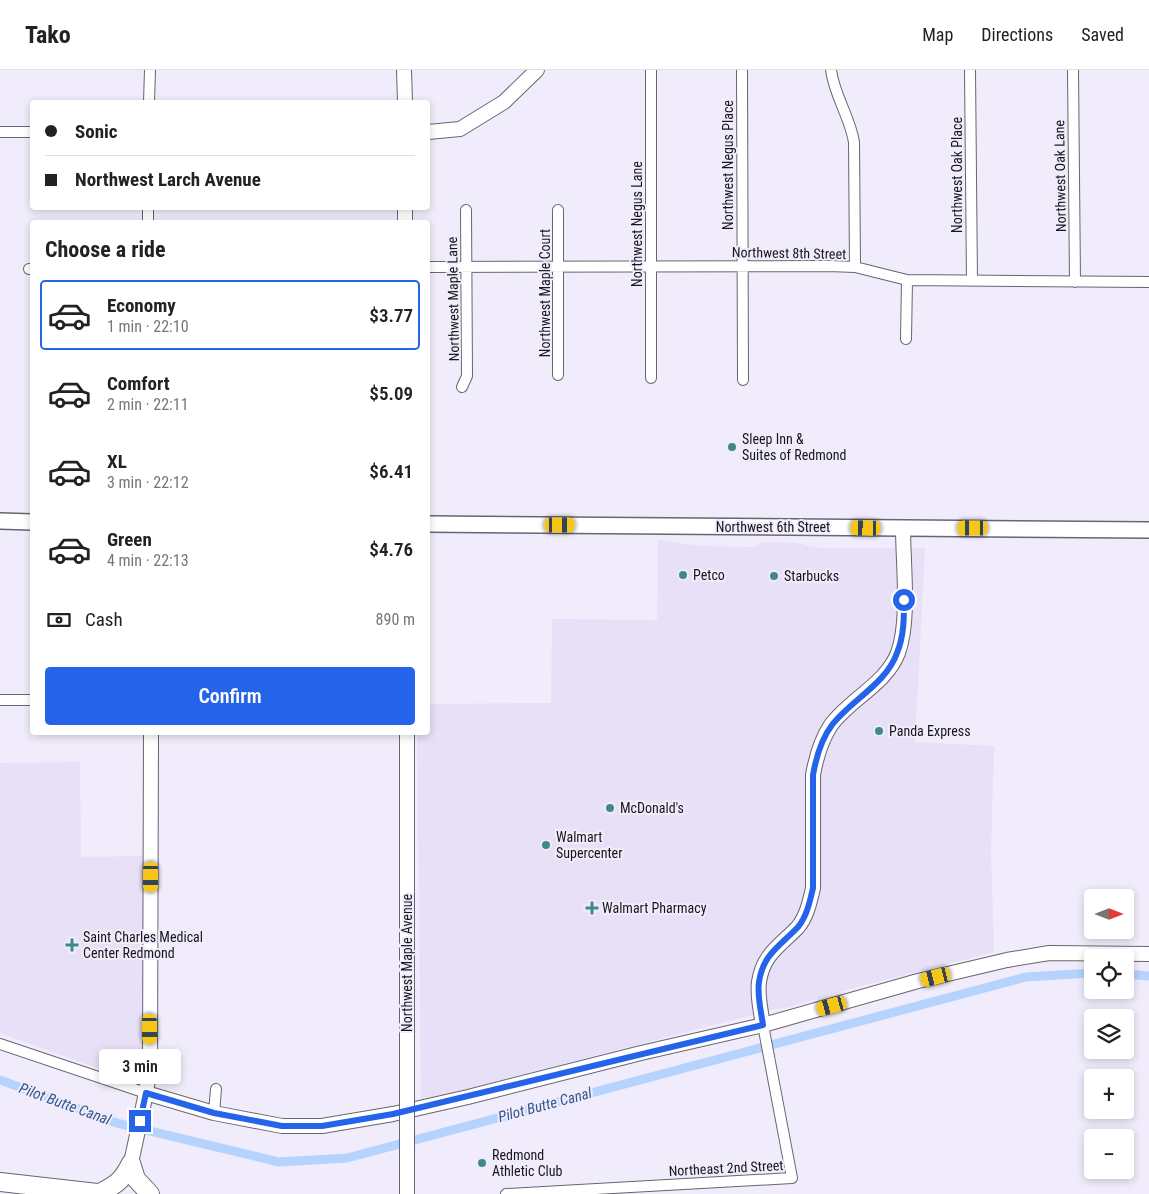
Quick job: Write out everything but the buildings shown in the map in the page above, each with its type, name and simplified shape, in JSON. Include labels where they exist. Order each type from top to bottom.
[{"type":"highway","points":[[100,1193],[117,1184],[124,1177],[131,1164]]},
{"type":"highway","points":[[131,1164],[136,1179],[150,1194]]},
{"type":"highway","points":[[0,1182],[106,1194]]},
{"type":"main road","points":[[0,521],[30,522]]},
{"type":"main road","name":"Northwest 6th Street","points":[[430,524],[1149,530]]},
{"type":"street","points":[[149,100],[150,70]]},
{"type":"street","points":[[404,70],[405,100]]},
{"type":"street","points":[[430,132],[460,130],[504,102],[538,70]]},
{"type":"street","name":"Northwest Negus Lane","points":[[651,70],[651,378]]},
{"type":"street","name":"Northwest Negus Place","points":[[742,70],[743,380]]},
{"type":"street","points":[[830,70],[832,83],[852,129],[854,142],[855,267]]},
{"type":"street","name":"Northwest Oak Place","points":[[970,70],[972,281]]},
{"type":"street","name":"Northwest Oak Lane","points":[[1073,70],[1075,282]]},
{"type":"street","points":[[0,132],[30,132]]},
{"type":"street","name":"Northwest Maple Lane","points":[[462,387],[468,376],[466,210]]},
{"type":"street","name":"Northwest Maple Court","points":[[558,210],[558,375]]},
{"type":"street","name":"Northwest 8th Street","points":[[430,267],[855,267],[907,280],[1149,282]]},
{"type":"street","points":[[906,339],[907,280]]},
{"type":"street","points":[[764,1028],[759,983],[764,963],[798,926],[809,905],[813,888],[813,775],[816,757],[831,726],[890,667],[897,654],[903,634],[903,528]]},
{"type":"street","points":[[0,700],[30,700]]},
{"type":"street","points":[[131,1164],[146,1093],[151,1040],[150,735]]},
{"type":"street","name":"Northwest Maple Avenue","points":[[406,735],[407,1194]]},
{"type":"street","points":[[0,1044],[146,1093],[214,1113],[282,1126],[322,1126],[403,1112],[764,1028],[918,982],[1023,957],[1070,952],[1149,954]]},
{"type":"street","name":"Northeast 2nd Street","points":[[506,1194],[792,1178],[764,1028]]},
{"type":"street","points":[[214,1113],[216,1090]]},
{"type":"shaded area","points":[[658,540],[699,546],[754,547],[761,542],[797,543],[818,548],[925,548],[915,742],[994,746],[991,853],[994,952],[857,987],[789,1007],[771,1010],[421,1101],[417,735],[430,735],[430,705],[551,703],[552,619],[657,620]]},
{"type":"shaded area","name":"Saint Charles Medical Center Redmond","points":[[80,762],[81,857],[143,856],[144,1054],[139,1073],[130,1078],[124,1078],[0,1033],[0,763]]},
{"type":"waterway","name":"Pilot Butte Canal","points":[[0,1080],[117,1123],[279,1162],[347,1158],[1026,977],[1084,973]]},
{"type":"waterway","name":"Pilot Butte Canal","points":[[1134,975],[1149,976]]},
{"type":"place","name":"Sleep Inn & Suites of Redmond","points":[[732,447]]},
{"type":"place","name":"Petco","points":[[683,575]]},
{"type":"place","name":"Starbucks","points":[[774,576]]},
{"type":"place","name":"Panda Express","points":[[879,731]]},
{"type":"place","name":"McDonald's","points":[[610,808]]},
{"type":"place","name":"Walmart Supercenter","points":[[546,845]]},
{"type":"place","name":"Walmart Pharmacy","points":[[592,908]]},
{"type":"place","name":"Saint Charles Medical Center Redmond","points":[[72,945]]},
{"type":"place","name":"Redmond Athletic Club","points":[[482,1163]]},
{"type":"route","points":[[140,1121],[146,1093],[214,1113],[282,1126],[322,1126],[393,1114],[468,1097],[641,1053],[763,1025],[759,983],[764,963],[804,918],[813,888],[813,775],[816,757],[831,726],[890,667],[897,654],[903,634],[904,600]]}]
